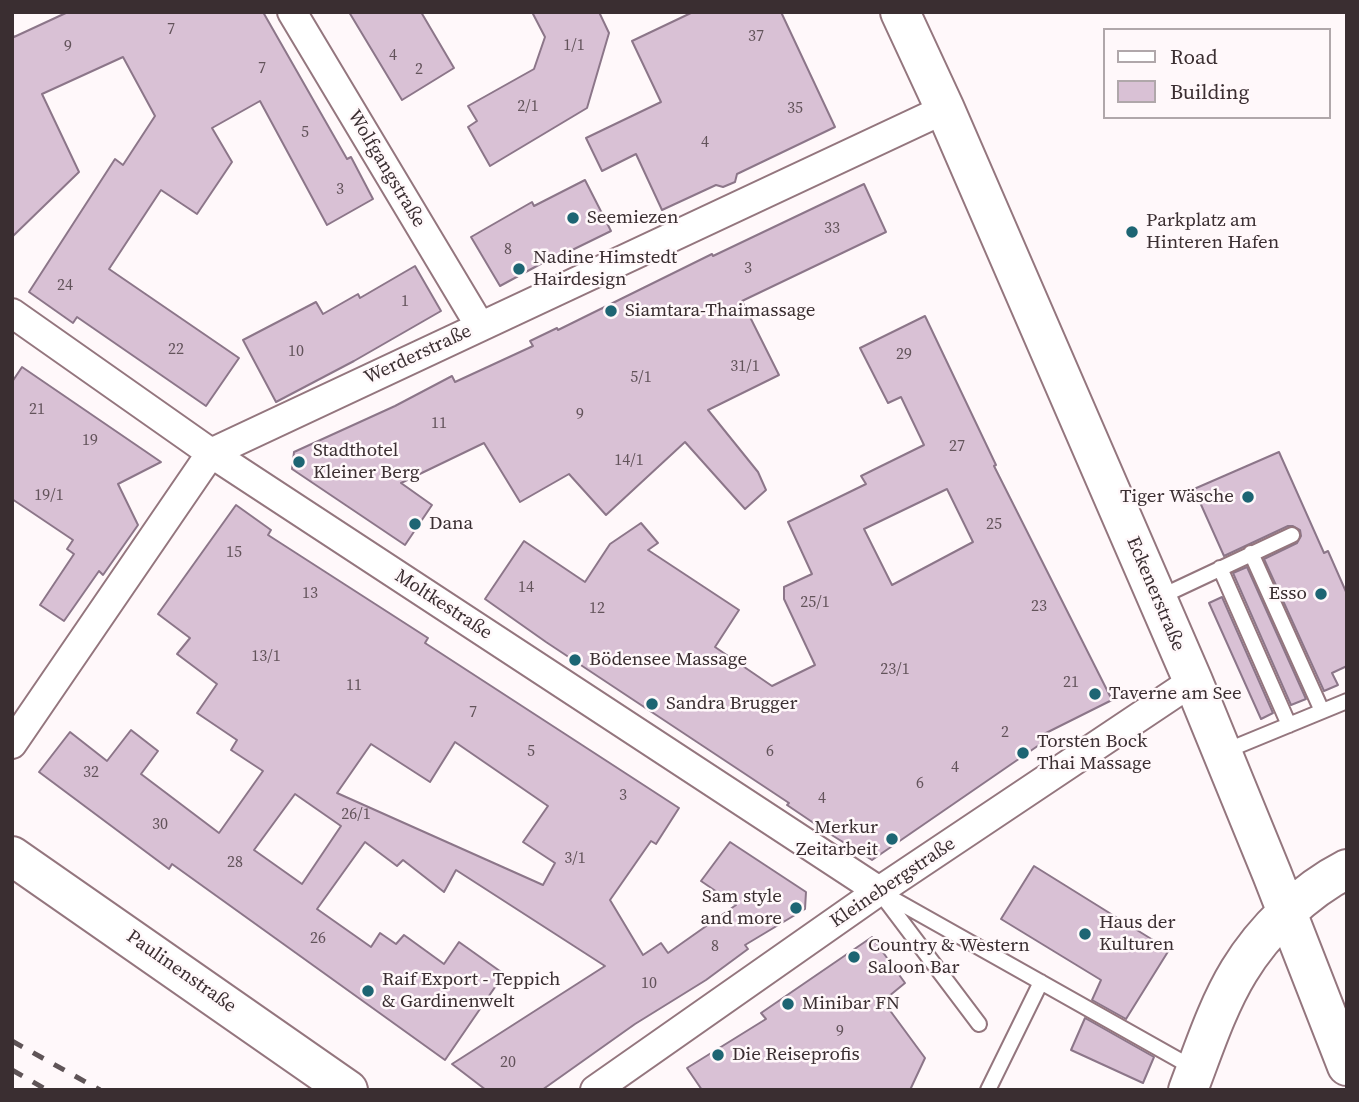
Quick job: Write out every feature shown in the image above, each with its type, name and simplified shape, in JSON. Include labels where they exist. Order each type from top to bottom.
[{"type":"main road","name":"Eckenerstraße","points":[[900,12],[945,109],[1193,681],[1347,1066]]},
{"type":"main road","name":"Paulinenstraße","points":[[12,856],[348,1090]]},
{"type":"main road","points":[[1192,1080],[1239,972],[1286,914],[1326,879],[1347,869]]},
{"type":"street","name":"Wolfgangstraße","points":[[292,12],[480,326]]},
{"type":"street","name":"Werderstraße","points":[[211,453],[945,109]]},
{"type":"street","name":"Moltkestraße","points":[[12,313],[211,453],[879,891]]},
{"type":"street","points":[[12,744],[211,453]]},
{"type":"street","name":"Kleinebergstraße","points":[[596,1090],[879,891],[1193,681]]},
{"type":"lane","points":[[1157,598],[1292,535]]},
{"type":"lane","points":[[1251,553],[1322,711]]},
{"type":"lane","points":[[1220,568],[1289,725]]},
{"type":"lane","points":[[1222,753],[1347,701]]},
{"type":"lane","points":[[879,891],[1041,982],[1192,1080]]},
{"type":"lane","points":[[879,891],[979,1024]]},
{"type":"lane","points":[[988,1090],[1041,982]]},
{"type":"building","points":[[68,12],[263,12],[347,159],[351,157],[373,199],[327,225],[260,101],[212,128],[232,162],[197,214],[161,190],[109,269],[239,358],[206,406],[77,317],[73,323],[29,292],[115,159],[123,165],[155,116],[123,57],[42,94],[79,172],[12,237],[12,33],[14,37]]},
{"type":"building","points":[[349,12],[421,12],[454,68],[402,100]]},
{"type":"building","points":[[532,12],[599,12],[609,33],[587,108],[490,166],[468,127],[477,121],[468,106],[534,69],[545,37]]},
{"type":"building","points":[[693,12],[781,12],[835,127],[737,174],[735,182],[723,187],[716,185],[662,210],[636,154],[602,171],[586,138],[661,102],[632,41]]},
{"type":"building","points":[[585,180],[611,231],[560,256],[559,254],[500,286],[471,237],[532,202],[534,206]]},
{"type":"building","points":[[864,184],[886,232],[742,301],[779,375],[708,410],[758,472],[766,490],[745,509],[685,442],[606,515],[569,474],[520,502],[484,443],[401,483],[432,505],[405,545],[292,469],[294,452],[395,406],[452,376],[455,382],[533,346],[530,341]]},
{"type":"building","points":[[415,266],[441,311],[276,402],[243,340],[316,302],[323,314],[358,294],[360,298]]},
{"type":"building","points":[[925,316],[996,465],[994,466],[1112,700],[1038,737],[1042,743],[872,860],[485,599],[524,541],[585,582],[610,544],[641,523],[658,543],[648,550],[739,610],[715,647],[772,686],[815,665],[784,599],[784,587],[812,574],[788,522],[866,484],[861,476],[924,445],[901,397],[888,403],[860,348]],"holes":[[[947,489],[973,542],[892,585],[864,529]]]},
{"type":"building","points":[[22,367],[161,462],[118,484],[138,525],[103,575],[99,571],[64,621],[40,605],[74,554],[67,549],[73,540],[12,499],[12,382]]},
{"type":"building","points":[[1279,452],[1324,553],[1328,551],[1347,594],[1347,666],[1332,673],[1338,685],[1324,691],[1264,559],[1297,543],[1301,536],[1300,530],[1288,526],[1224,556],[1194,489]]},
{"type":"building","points":[[236,505],[271,530],[268,535],[428,638],[425,643],[679,808],[656,844],[651,841],[610,900],[643,955],[661,943],[668,953],[736,905],[701,881],[730,842],[806,892],[805,909],[745,945],[748,949],[706,980],[635,1024],[542,1090],[486,1090],[452,1064],[605,966],[456,870],[444,892],[403,860],[397,866],[365,842],[317,909],[371,947],[380,933],[396,944],[404,935],[444,964],[459,942],[504,974],[445,1060],[172,864],[169,869],[39,772],[70,732],[107,761],[131,730],[158,751],[141,774],[219,833],[263,771],[231,750],[237,740],[197,713],[217,684],[177,654],[190,638],[158,614]],"holes":[[[455,742],[548,806],[523,842],[555,863],[543,885],[337,793],[371,744],[430,782]],[[295,794],[341,826],[302,884],[254,850]]]},
{"type":"building","points":[[1247,567],[1306,699],[1291,705],[1233,573]]},
{"type":"building","points":[[1222,597],[1273,713],[1261,719],[1209,603]]},
{"type":"building","name":"Haus der Kulturen","points":[[1034,866],[1169,950],[1126,1019],[1092,1000],[1101,980],[1001,919]]},
{"type":"building","points":[[872,937],[905,983],[883,1001],[925,1058],[910,1090],[702,1090],[687,1068],[766,1019],[761,1013]]},
{"type":"building","points":[[1085,1018],[1154,1057],[1143,1083],[1071,1050]]},
{"type":"railway","points":[[12,1041],[100,1090]]},
{"type":"railway","points":[[12,1070],[47,1090]]},
{"type":"place","name":"Seemiezen","points":[[573,218]]},
{"type":"place","name":"Parkplatz am Hinteren Hafen","points":[[1132,232]]},
{"type":"place","name":"Nadine Himstedt Hairdesign","points":[[519,269]]},
{"type":"place","name":"Siamtara-Thaimassage","points":[[611,311]]},
{"type":"place","name":"Stadthotel Kleiner Berg","points":[[299,462]]},
{"type":"place","name":"Tiger Wäsche","points":[[1248,497]]},
{"type":"place","name":"Dana","points":[[415,524]]},
{"type":"place","name":"Esso","points":[[1321,594]]},
{"type":"place","name":"Bödensee Massage","points":[[575,660]]},
{"type":"place","name":"Taverne am See","points":[[1095,694]]},
{"type":"place","name":"Sandra Brugger","points":[[652,704]]},
{"type":"place","name":"Torsten Bock Thai Massage","points":[[1023,753]]},
{"type":"place","name":"Merkur Zeitarbeit","points":[[892,839]]},
{"type":"place","name":"Sam style and more","points":[[796,908]]},
{"type":"place","name":"Haus der Kulturen","points":[[1085,934]]},
{"type":"place","name":"Country & Western Saloon Bar","points":[[854,957]]},
{"type":"place","name":"Raif Export - Teppich & Gardinenwelt","points":[[368,991]]},
{"type":"place","name":"Minibar FN","points":[[788,1004]]},
{"type":"place","name":"Die Reiseprofis","points":[[718,1055]]}]
